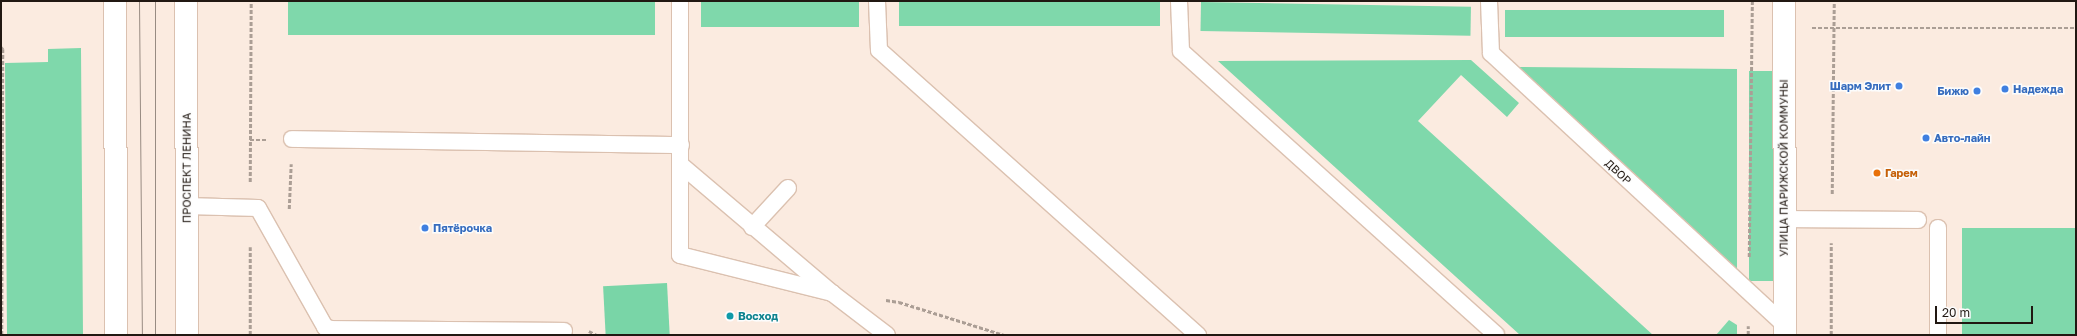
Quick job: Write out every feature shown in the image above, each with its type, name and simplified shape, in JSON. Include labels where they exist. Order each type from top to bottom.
[{"type":"main road","points":[[116,1],[116,335]]},
{"type":"main road","name":"ПРОСПЕКТ ЛЕНИНА","points":[[186,1],[187,335]]},
{"type":"main road","name":"УЛИЦА ПАРИЖСКОЙ КОММУНЫ","points":[[1784,1],[1785,330]]},
{"type":"lane","points":[[680,1],[680,255],[832,294]]},
{"type":"lane","points":[[877,1],[879,50],[1198,335]]},
{"type":"lane","points":[[1179,1],[1181,51],[1496,335]]},
{"type":"lane","name":"ДВОР","points":[[1489,1],[1491,53],[1748,293],[1785,330]]},
{"type":"lane","points":[[292,140],[681,145]]},
{"type":"lane","points":[[681,166],[832,294],[887,335]]},
{"type":"lane","points":[[752,227],[788,188]]},
{"type":"lane","points":[[186,206],[258,208],[325,327],[331,330],[564,331]]},
{"type":"lane","points":[[1784,219],[1918,220]]},
{"type":"lane","points":[[1938,228],[1938,335]]},
{"type":"path","points":[[250,335],[251,1]]},
{"type":"path","points":[[1748,335],[1752,1]]},
{"type":"path","points":[[1831,335],[1834,1]]},
{"type":"path","points":[[1834,28],[2076,28]]},
{"type":"path","points":[[1,47],[3,48],[2,335]]},
{"type":"path","points":[[289,214],[292,140]]},
{"type":"path","points":[[884,300],[899,302],[1004,335]]},
{"type":"path","points":[[592,331],[597,335]]},
{"type":"green space","points":[[288,1],[655,1],[655,35],[288,35]]},
{"type":"green space","points":[[701,1],[859,1],[859,27],[701,27]]},
{"type":"green space","points":[[899,1],[1160,1],[1160,26],[899,26]]},
{"type":"green space","points":[[1201,2],[1471,7],[1470,36],[1200,31]]},
{"type":"green space","points":[[1505,10],[1724,10],[1724,37],[1505,37]]},
{"type":"green space","points":[[81,48],[83,335],[7,335],[5,63],[48,62],[48,49]]},
{"type":"green space","points":[[1471,60],[1519,103],[1507,117],[1461,75],[1418,121],[1653,335],[1520,335],[1218,61]]},
{"type":"green space","points":[[1515,67],[1737,69],[1737,270]]},
{"type":"green space","points":[[1749,71],[1773,71],[1773,281],[1749,281]]},
{"type":"green space","points":[[1962,228],[2076,228],[2076,335],[1962,335]]},
{"type":"green space","points":[[667,283],[670,335],[606,335],[603,286]]},
{"type":"green space","points":[[1729,320],[1737,325],[1737,335],[1716,335]]},
{"type":"tram line","points":[[139,1],[142,335]]},
{"type":"tram line","points":[[155,1],[155,335]]},
{"type":"place","name":"Шарм Элит","points":[[1899,86]]},
{"type":"place","name":"Надежда","points":[[2005,89]]},
{"type":"place","name":"Бижю","points":[[1977,91]]},
{"type":"place","name":"Авто-лайн","points":[[1926,138]]},
{"type":"place","name":"Гарем","points":[[1877,173]]},
{"type":"place","name":"Пятёрочка","points":[[425,228]]},
{"type":"place","name":"Восход","points":[[730,316]]}]
